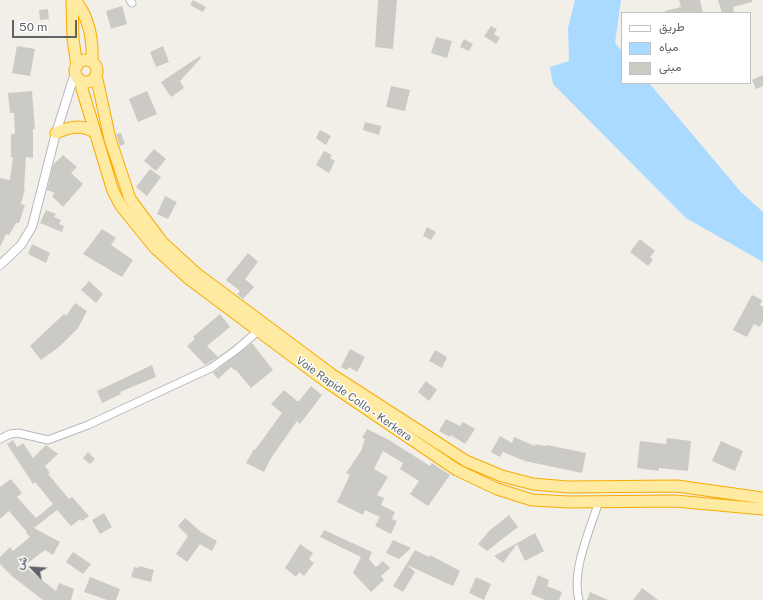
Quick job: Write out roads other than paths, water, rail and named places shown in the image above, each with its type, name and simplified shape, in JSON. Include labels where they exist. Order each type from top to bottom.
[{"type":"highway","name":"Voie Rapide Collo - Kerkera","points":[[72,0],[73,40],[77,73],[113,191],[121,206],[155,248],[188,278],[327,382],[457,470],[497,489],[532,500],[599,502],[675,501],[763,509]]},
{"type":"highway","points":[[75,0],[83,14],[91,35],[92,62],[86,61],[77,73],[89,82],[96,75]]},
{"type":"highway","name":"Voie Rapide Collo - Kerkera","points":[[92,62],[96,68],[96,75],[110,139],[130,199],[162,242],[197,274],[331,374],[466,461],[502,476],[533,484],[568,487],[677,486],[763,498]]},
{"type":"highway","points":[[56,133],[75,127],[90,129],[94,132]]},
{"type":"street","points":[[0,264],[21,246],[32,227],[56,133],[77,73]]},
{"type":"street","points":[[0,439],[10,434],[18,433],[48,440],[88,425],[211,368],[236,350],[258,331]]},
{"type":"street","points":[[579,600],[576,591],[580,558],[599,502]]},
{"type":"water","points":[[575,0],[621,0],[615,43],[621,50],[621,84],[650,84],[741,192],[763,212],[763,262],[686,218],[553,84],[550,67],[569,61],[568,28]]}]
